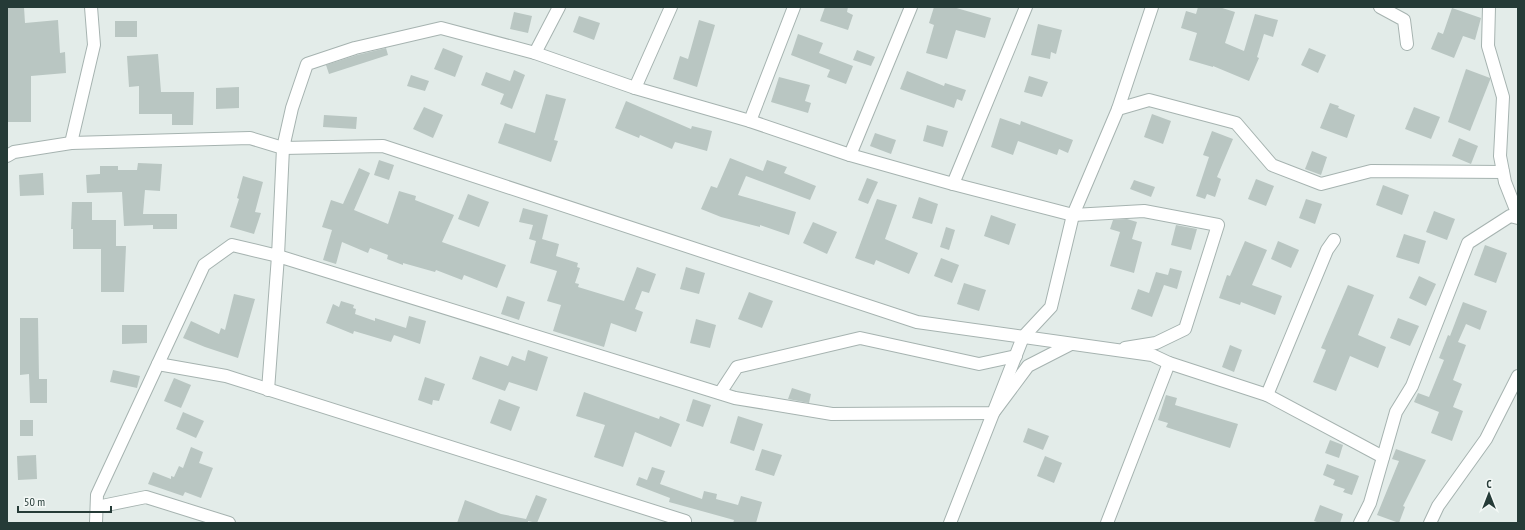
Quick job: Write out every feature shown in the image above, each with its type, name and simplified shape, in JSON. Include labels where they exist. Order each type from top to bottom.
[{"type":"street","points":[[71,143],[94,45],[91,7]]},
{"type":"street","points":[[535,53],[560,7]]},
{"type":"street","points":[[635,88],[671,7]]},
{"type":"street","points":[[750,121],[794,7]]},
{"type":"street","points":[[850,155],[911,7]]},
{"type":"street","points":[[953,184],[1026,7]]},
{"type":"street","points":[[950,523],[1023,337],[1052,306],[1073,215],[1118,109],[1152,7]]},
{"type":"street","points":[[1380,7],[1404,20],[1406,44]]},
{"type":"street","points":[[1360,523],[1370,503],[1396,412],[1412,386],[1468,243],[1510,216],[1518,217],[1505,182],[1500,156],[1503,97],[1488,46],[1489,7]]},
{"type":"street","points":[[268,390],[278,256],[283,148],[292,108],[307,64],[355,48],[441,28],[535,53],[635,88],[750,121],[850,155],[953,184],[1073,215],[1144,211],[1218,225],[1184,329],[1156,343],[1114,350]]},
{"type":"street","points":[[1118,109],[1149,100],[1236,123],[1272,165],[1321,184],[1370,171],[1503,172]]},
{"type":"street","points":[[7,156],[14,152],[71,143],[250,138],[283,148],[383,146],[917,322],[1152,355],[1169,363],[1267,395],[1383,457]]},
{"type":"street","points":[[1267,395],[1327,250],[1334,240]]},
{"type":"street","points":[[96,523],[98,495],[204,265],[232,245],[278,256],[735,398],[832,414],[993,413]]},
{"type":"street","points":[[720,393],[737,368],[860,338],[979,364],[1016,356]]},
{"type":"street","points":[[993,413],[1028,366],[1071,344]]},
{"type":"street","points":[[1107,523],[1169,363]]},
{"type":"street","points":[[158,364],[226,376],[686,522]]},
{"type":"street","points":[[1430,523],[1438,506],[1486,439],[1518,376]]},
{"type":"street","points":[[97,507],[146,497],[229,523]]},
{"type":"building","points":[[7,7],[24,7],[25,23],[58,20],[60,53],[65,52],[66,73],[31,76],[31,122],[8,122]]},
{"type":"building","points":[[825,7],[848,7],[847,12],[853,15],[848,30],[820,21]]},
{"type":"building","points":[[934,7],[953,7],[991,18],[985,38],[956,30],[947,59],[926,53],[934,25],[929,23]]},
{"type":"building","points":[[1198,7],[1219,7],[1235,12],[1225,43],[1244,51],[1255,14],[1278,20],[1273,37],[1264,34],[1257,57],[1259,58],[1249,81],[1213,66],[1189,60],[1197,33],[1181,28],[1186,11],[1196,14]]},
{"type":"building","points":[[1452,8],[1481,18],[1475,40],[1463,36],[1454,58],[1431,49],[1438,32],[1443,34]]},
{"type":"building","points":[[514,12],[532,16],[528,33],[510,29]]},
{"type":"building","points":[[579,16],[600,23],[594,40],[573,32]]},
{"type":"building","points":[[699,20],[715,25],[697,87],[673,79],[680,56],[688,59]]},
{"type":"building","points":[[115,21],[137,21],[137,37],[115,37]]},
{"type":"building","points":[[1038,24],[1062,30],[1056,54],[1051,52],[1050,59],[1031,55]]},
{"type":"building","points":[[798,34],[823,43],[819,53],[853,66],[846,84],[827,77],[830,70],[791,55]]},
{"type":"building","points":[[386,48],[388,55],[329,74],[326,65]]},
{"type":"building","points":[[443,48],[463,56],[455,77],[434,69]]},
{"type":"building","points":[[1309,48],[1326,55],[1318,73],[1301,65]]},
{"type":"building","points":[[857,50],[875,57],[871,66],[853,60]]},
{"type":"building","points":[[158,54],[161,92],[194,92],[193,125],[172,125],[172,114],[139,114],[139,86],[129,87],[127,56]]},
{"type":"building","points":[[1466,69],[1490,78],[1470,131],[1448,122]]},
{"type":"building","points":[[514,70],[525,75],[512,109],[500,104],[504,94],[481,85],[486,72],[510,81]]},
{"type":"building","points":[[907,71],[944,86],[945,83],[966,90],[962,101],[957,99],[954,108],[900,89]]},
{"type":"building","points":[[411,75],[429,81],[425,91],[407,86]]},
{"type":"building","points":[[1029,76],[1048,82],[1042,97],[1024,92]]},
{"type":"building","points":[[779,77],[810,85],[805,101],[811,103],[808,113],[771,102]]},
{"type":"building","points":[[239,87],[239,108],[216,109],[216,88]]},
{"type":"building","points":[[546,94],[566,99],[554,140],[558,141],[551,162],[498,143],[505,123],[535,133]]},
{"type":"building","points":[[626,101],[691,129],[692,126],[712,131],[707,151],[675,142],[672,149],[640,135],[639,138],[615,128]]},
{"type":"building","points":[[1330,103],[1355,115],[1347,138],[1320,128]]},
{"type":"building","points":[[424,107],[443,115],[433,138],[413,129]]},
{"type":"building","points":[[1414,107],[1440,117],[1431,139],[1405,129]]},
{"type":"building","points":[[1152,114],[1171,121],[1163,144],[1144,137]]},
{"type":"building","points":[[324,115],[357,117],[356,129],[323,127]]},
{"type":"building","points":[[1000,118],[1020,125],[1021,121],[1073,140],[1068,153],[1059,149],[1057,155],[1018,141],[1013,155],[991,147]]},
{"type":"building","points":[[927,125],[948,131],[943,147],[923,141]]},
{"type":"building","points":[[1212,131],[1233,139],[1217,177],[1221,179],[1215,197],[1207,194],[1205,199],[1196,196],[1209,157],[1203,155]]},
{"type":"building","points":[[875,133],[896,140],[891,154],[870,146]]},
{"type":"building","points":[[1459,138],[1478,146],[1471,164],[1452,156]]},
{"type":"building","points":[[1312,151],[1327,157],[1321,175],[1305,169]]},
{"type":"building","points":[[730,158],[763,171],[767,160],[787,167],[784,173],[816,186],[810,200],[746,176],[738,195],[796,212],[789,235],[760,225],[760,227],[721,217],[701,209],[711,186],[717,188]]},
{"type":"building","points":[[379,160],[394,165],[389,180],[374,175]]},
{"type":"building","points":[[138,163],[162,164],[160,191],[145,190],[143,214],[177,214],[177,229],[153,229],[153,225],[124,226],[122,192],[87,193],[86,175],[100,174],[100,166],[118,166],[118,170],[137,170]]},
{"type":"building","points":[[359,168],[370,173],[354,210],[388,224],[399,191],[416,196],[415,200],[454,215],[442,242],[506,265],[497,288],[464,275],[462,280],[436,270],[435,272],[403,263],[403,265],[387,259],[388,255],[370,248],[368,253],[342,242],[336,264],[323,260],[332,230],[322,227],[331,200],[343,204]]},
{"type":"building","points":[[43,173],[44,195],[20,196],[19,175]]},
{"type":"building","points":[[243,176],[263,182],[255,212],[261,213],[254,234],[230,227],[239,199],[237,198]]},
{"type":"building","points":[[867,178],[878,182],[868,204],[858,200]]},
{"type":"building","points":[[1256,179],[1274,186],[1266,206],[1248,199]]},
{"type":"building","points":[[1134,180],[1155,187],[1151,197],[1130,189]]},
{"type":"building","points":[[1383,185],[1409,195],[1402,215],[1376,205]]},
{"type":"building","points":[[468,194],[489,202],[479,227],[458,219]]},
{"type":"building","points":[[919,197],[938,204],[932,224],[912,218]]},
{"type":"building","points":[[877,199],[897,205],[885,239],[918,253],[909,274],[876,260],[874,265],[855,258]]},
{"type":"building","points":[[1306,199],[1322,204],[1315,224],[1299,218]]},
{"type":"building","points":[[72,202],[92,202],[92,220],[116,220],[116,246],[126,246],[124,292],[101,292],[101,249],[73,249],[73,229],[71,229]]},
{"type":"building","points":[[523,208],[548,215],[542,239],[559,244],[556,256],[578,263],[577,267],[580,268],[575,283],[579,284],[578,287],[624,301],[637,267],[656,274],[649,293],[642,291],[635,309],[643,312],[636,332],[611,323],[604,347],[553,331],[561,305],[547,301],[557,271],[530,263],[536,241],[529,239],[533,225],[519,222]]},
{"type":"building","points":[[1434,211],[1455,219],[1447,240],[1426,232]]},
{"type":"building","points":[[991,215],[1016,224],[1009,245],[984,236]]},
{"type":"building","points":[[1127,219],[1137,222],[1132,239],[1142,242],[1134,273],[1110,266],[1120,232],[1110,229],[1113,220]]},
{"type":"building","points":[[813,222],[837,232],[827,254],[803,243]]},
{"type":"building","points":[[1176,225],[1197,229],[1191,250],[1171,245]]},
{"type":"building","points":[[946,227],[955,230],[949,250],[940,247]]},
{"type":"building","points":[[1404,234],[1426,241],[1419,264],[1396,257]]},
{"type":"building","points":[[1245,241],[1267,250],[1252,285],[1282,296],[1275,315],[1241,302],[1240,305],[1219,298],[1227,275],[1230,276]]},
{"type":"building","points":[[1278,241],[1299,250],[1291,268],[1271,259]]},
{"type":"building","points":[[1485,245],[1507,253],[1496,283],[1474,275]]},
{"type":"building","points":[[941,258],[959,265],[952,283],[934,276]]},
{"type":"building","points":[[686,267],[705,273],[699,294],[680,289]]},
{"type":"building","points":[[1170,268],[1182,271],[1177,289],[1164,285],[1152,317],[1131,309],[1138,289],[1149,293],[1156,272],[1168,275]]},
{"type":"building","points":[[1419,276],[1436,284],[1426,306],[1409,298]]},
{"type":"building","points":[[964,283],[986,290],[979,311],[957,304]]},
{"type":"building","points":[[1348,285],[1374,295],[1358,335],[1386,347],[1378,368],[1350,356],[1336,391],[1313,382],[1326,350],[1321,348]]},
{"type":"building","points":[[749,292],[773,301],[762,328],[738,319]]},
{"type":"building","points":[[234,294],[255,299],[238,358],[183,338],[191,321],[219,334],[221,328],[225,330]]},
{"type":"building","points":[[507,296],[525,302],[519,320],[501,314]]},
{"type":"building","points":[[341,301],[354,305],[353,308],[356,309],[355,314],[375,321],[375,318],[406,328],[409,316],[426,321],[420,344],[394,335],[391,342],[354,331],[353,334],[326,323],[333,304],[339,307]]},
{"type":"building","points":[[1463,302],[1487,311],[1480,330],[1466,324],[1458,342],[1466,345],[1453,380],[1462,384],[1453,407],[1463,411],[1452,441],[1431,433],[1439,412],[1414,402],[1418,393],[1429,397],[1444,360],[1439,358],[1448,335],[1450,336]]},
{"type":"building","points":[[20,318],[38,318],[39,379],[47,379],[47,403],[30,403],[29,374],[20,375]]},
{"type":"building","points":[[1398,318],[1419,326],[1410,346],[1390,338]]},
{"type":"building","points":[[696,319],[716,325],[710,348],[690,343]]},
{"type":"building","points":[[122,325],[147,325],[147,343],[122,344]]},
{"type":"building","points":[[1230,345],[1242,350],[1234,372],[1222,367]]},
{"type":"building","points":[[528,350],[548,357],[537,391],[509,382],[505,391],[472,379],[480,356],[508,366],[512,356],[525,361]]},
{"type":"building","points":[[113,370],[140,376],[137,388],[110,382]]},
{"type":"building","points":[[425,377],[445,384],[439,401],[433,400],[432,405],[418,400]]},
{"type":"building","points":[[174,378],[191,385],[181,408],[164,401]]},
{"type":"building","points":[[792,388],[811,394],[809,403],[788,399]]},
{"type":"building","points":[[584,392],[659,419],[660,416],[680,424],[671,447],[635,432],[623,467],[594,457],[605,425],[576,416]]},
{"type":"building","points":[[1166,395],[1177,398],[1175,405],[1238,424],[1230,448],[1166,427],[1168,423],[1158,420]]},
{"type":"building","points":[[499,399],[520,407],[511,431],[490,423]]},
{"type":"building","points":[[693,399],[711,405],[703,427],[686,421]]},
{"type":"building","points":[[183,412],[204,421],[196,438],[176,429]]},
{"type":"building","points":[[738,416],[763,424],[754,451],[730,443]]},
{"type":"building","points":[[20,420],[33,420],[33,436],[20,436]]},
{"type":"building","points":[[1028,428],[1049,436],[1043,450],[1023,442]]},
{"type":"building","points":[[1330,440],[1343,445],[1339,458],[1325,453]]},
{"type":"building","points":[[191,447],[203,452],[199,463],[213,468],[201,498],[185,492],[183,496],[148,484],[153,472],[171,479],[171,476],[174,477],[179,466],[183,468]]},
{"type":"building","points":[[762,449],[782,455],[774,476],[755,470]]},
{"type":"building","points":[[1396,449],[1426,460],[1403,506],[1405,507],[1399,523],[1377,515],[1399,461],[1392,459]]},
{"type":"building","points":[[36,455],[37,479],[18,480],[17,456]]},
{"type":"building","points":[[1045,456],[1062,463],[1054,483],[1037,476]]},
{"type":"building","points":[[1327,464],[1359,476],[1352,495],[1343,492],[1345,489],[1333,485],[1335,480],[1323,475]]},
{"type":"building","points":[[652,467],[665,471],[660,484],[702,499],[704,491],[717,494],[716,499],[738,505],[741,496],[762,502],[756,523],[733,523],[734,520],[669,502],[670,498],[636,485],[639,477],[647,480]]},
{"type":"building","points":[[536,495],[547,499],[537,523],[528,521],[528,523],[457,523],[465,500],[501,514],[526,519]]},
{"type":"building","points":[[1320,505],[1343,514],[1340,523],[1320,523],[1314,521]]}]
